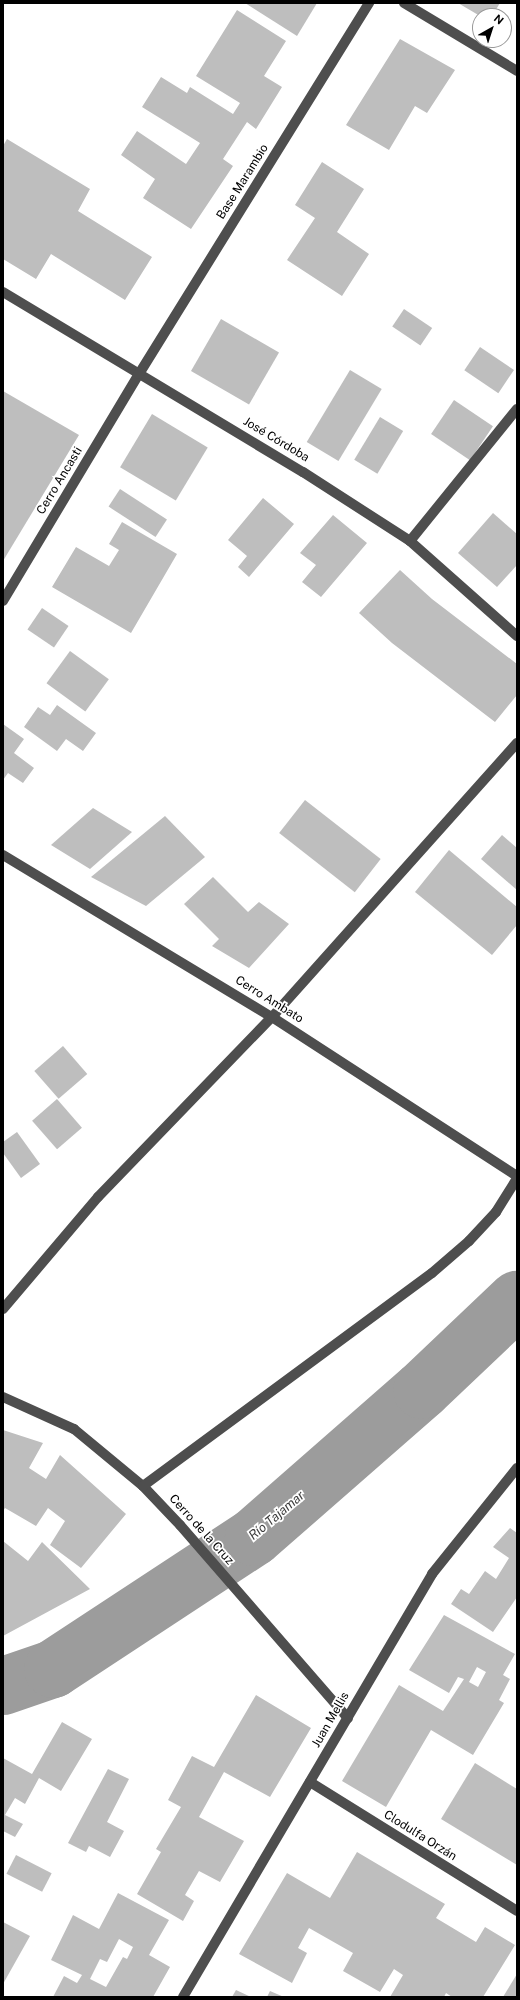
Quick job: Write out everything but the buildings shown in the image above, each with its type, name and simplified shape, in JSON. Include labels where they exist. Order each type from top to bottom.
[{"type":"street","name":"Base Marambio","points":[[139,374],[369,3]]},
{"type":"street","points":[[404,3],[517,71]]},
{"type":"street","name":"José Córdoba","points":[[3,292],[303,472],[410,541],[517,636]]},
{"type":"street","name":"Cerro Ancasti","points":[[3,601],[139,374]]},
{"type":"street","points":[[410,541],[517,409]]},
{"type":"street","points":[[3,1309],[98,1197],[272,1016],[517,743]]},
{"type":"street","name":"Cerro Ambato","points":[[3,855],[272,1016],[517,1177]]},
{"type":"street","points":[[143,1486],[432,1273],[469,1242],[496,1212],[517,1177]]},
{"type":"street","name":"Cerro de la Cruz","points":[[3,1397],[74,1428],[143,1486],[180,1525],[348,1718]]},
{"type":"street","name":"Juan Mellis","points":[[183,1997],[432,1574],[517,1468]]},
{"type":"street","name":"Clodulfa Orzán","points":[[310,1782],[517,1911]]},
{"type":"waterway","name":"Río Tajamar","points":[[3,1686],[53,1669],[254,1537],[422,1390],[517,1300]]}]
